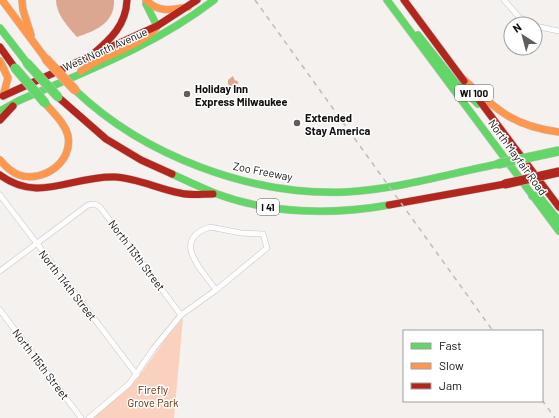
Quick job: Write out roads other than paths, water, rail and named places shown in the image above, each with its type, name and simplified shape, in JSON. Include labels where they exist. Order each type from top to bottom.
[{"type":"main road","name":"Zoo Freeway","points":[[2,0],[46,59],[75,90],[106,115],[167,154],[187,163],[249,182],[319,191],[356,190],[394,185],[559,151]]},
{"type":"main road","points":[[22,0],[24,16],[34,44]]},
{"type":"main road","points":[[92,55],[110,39],[121,26],[125,16],[127,0]]},
{"type":"main road","points":[[145,0],[150,6],[161,11],[188,7]]},
{"type":"main road","points":[[145,0],[162,36]]},
{"type":"main road","name":"West North Avenue","points":[[1,97],[157,26],[197,0]]},
{"type":"main road","name":"West North Avenue","points":[[0,111],[18,101],[162,36],[214,0]]},
{"type":"main road","name":"North Mayfair Road","points":[[387,0],[559,231]]},
{"type":"main road","name":"North Mayfair Road","points":[[404,0],[559,207]]},
{"type":"main road","points":[[77,75],[101,57],[144,39],[151,34],[157,26]]},
{"type":"main road","name":"I 41","points":[[0,28],[27,63],[58,97],[87,124],[119,148],[141,160],[217,194],[249,203],[280,209],[316,211],[362,210],[505,184],[559,172]]},
{"type":"main road","points":[[413,34],[417,34],[422,38],[455,82],[491,115]]},
{"type":"main road","points":[[0,47],[15,68],[66,130],[69,146],[66,156],[58,166],[47,174],[33,177],[21,176],[11,171],[0,160]]},
{"type":"main road","points":[[0,61],[8,77],[8,84],[1,97]]},
{"type":"main road","points":[[461,76],[499,112],[516,123],[538,130],[559,132]]},
{"type":"main road","points":[[0,120],[18,101]]},
{"type":"main road","points":[[0,175],[10,183],[28,188],[45,188],[106,177],[134,181],[189,195],[217,194]]},
{"type":"main road","points":[[532,196],[538,195],[543,199],[559,221]]},
{"type":"street","points":[[504,0],[519,16]]},
{"type":"street","points":[[543,28],[559,31]]},
{"type":"street","name":"North 114th Street","points":[[0,195],[137,375]]},
{"type":"street","name":"North 113th Street","points":[[36,244],[88,205],[95,204],[100,207],[181,315]]},
{"type":"street","points":[[89,418],[115,398],[137,375],[154,348],[181,315],[216,290],[267,248],[262,234],[241,233],[210,226],[196,235],[191,243],[190,251],[192,258],[216,290]]},
{"type":"street","points":[[0,271],[36,244]]},
{"type":"street","name":"North 115th Street","points":[[0,310],[81,418]]},
{"type":"railway","points":[[255,0],[492,330]]},
{"type":"railway","points":[[543,401],[555,418]]},
{"type":"place","name":"Holiday Inn Express Milwaukee","points":[[187,94]]},
{"type":"place","name":"Extended Stay America","points":[[297,123]]},
{"type":"park label","name":"Firefly Grove Park","points":[[153,395]]}]
